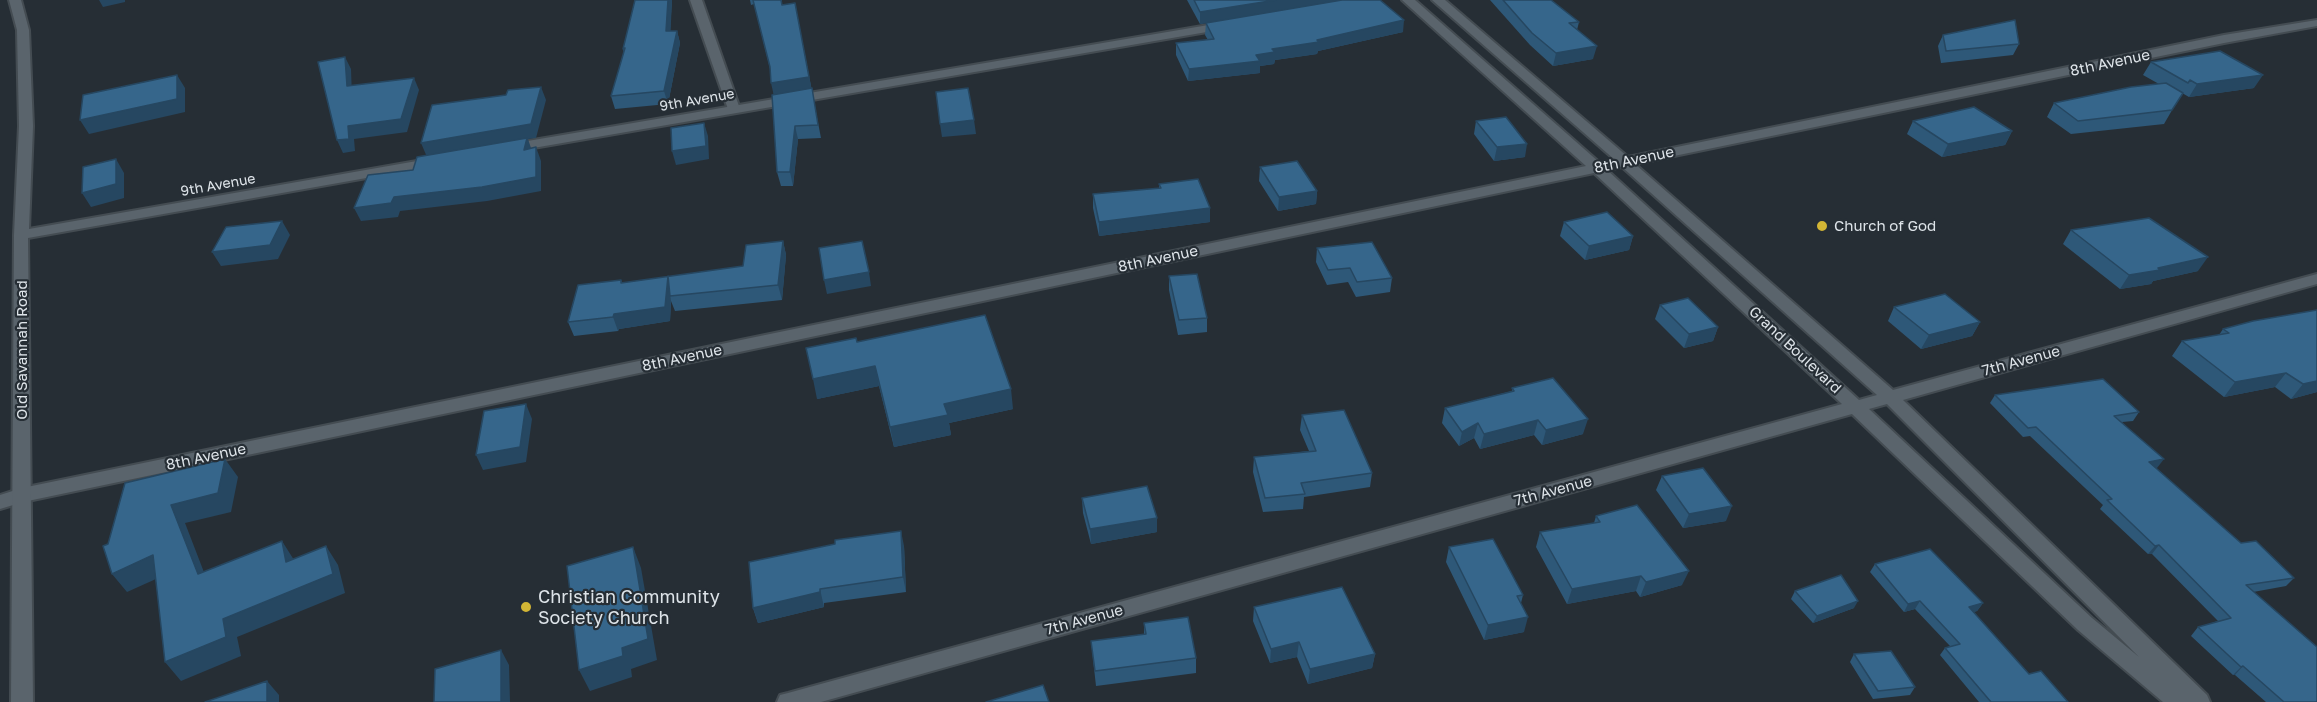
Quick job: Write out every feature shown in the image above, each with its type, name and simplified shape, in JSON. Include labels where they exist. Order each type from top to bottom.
[{"type":"street","name":"Old Savannah Road","points":[[15,0],[23,30],[26,126],[21,235],[22,702]]},
{"type":"street","points":[[696,0],[734,109]]},
{"type":"street","name":"Grand Boulevard","points":[[1408,0],[1597,168],[1856,406],[2085,624],[2179,702]]},
{"type":"street","name":"Grand Boulevard","points":[[1438,0],[1890,397],[2199,702]]},
{"type":"street","name":"8th Avenue","points":[[0,502],[22,495],[1625,162],[2224,39],[2317,23]]},
{"type":"street","name":"9th Avenue","points":[[500,150],[1237,24]]},
{"type":"street","name":"9th Avenue","points":[[21,235],[442,160]]},
{"type":"street","name":"7th Avenue","points":[[788,702],[2317,279]]},
{"type":"building","points":[[635,0],[668,0],[666,31],[677,31],[664,91],[611,96],[625,48],[623,49]]},
{"type":"building","points":[[753,0],[781,0],[782,5],[795,3],[809,77],[771,83],[770,67]]},
{"type":"building","points":[[1194,0],[1276,0],[1200,12]]},
{"type":"building","points":[[1342,0],[1380,0],[1404,20],[1317,40],[1319,42],[1272,49],[1275,52],[1256,55],[1260,61],[1189,69],[1176,43],[1214,39],[1206,23]]},
{"type":"building","points":[[1503,0],[1551,0],[1579,22],[1569,23],[1597,46],[1556,53],[1532,33]]},
{"type":"building","points":[[2015,20],[2019,44],[1946,51],[1943,35]]},
{"type":"building","points":[[2220,51],[2263,75],[2197,84],[2190,80],[2188,83],[2151,62]]},
{"type":"building","points":[[345,57],[347,86],[414,78],[401,119],[348,126],[349,139],[337,140],[318,62]]},
{"type":"building","points":[[177,75],[177,99],[80,120],[83,95]]},
{"type":"building","points":[[2166,83],[2183,93],[2172,110],[2078,121],[2054,103],[2131,87]]},
{"type":"building","points":[[541,87],[531,124],[421,143],[432,105],[506,95],[508,90]]},
{"type":"building","points":[[812,88],[818,125],[795,126],[790,172],[777,172],[772,95]]},
{"type":"building","points":[[968,88],[974,120],[940,124],[936,92]]},
{"type":"building","points":[[1974,107],[2012,131],[1948,144],[1913,121]]},
{"type":"building","points":[[1506,117],[1527,144],[1497,147],[1476,121]]},
{"type":"building","points":[[704,123],[706,146],[672,151],[671,128]]},
{"type":"building","points":[[527,138],[524,150],[536,147],[536,177],[482,187],[394,197],[391,203],[354,208],[368,175],[413,170],[417,157]]},
{"type":"building","points":[[116,159],[116,184],[82,193],[83,167]]},
{"type":"building","points":[[1297,161],[1317,191],[1279,197],[1260,167]]},
{"type":"building","points":[[1198,179],[1210,208],[1099,222],[1093,194],[1161,188],[1159,184]]},
{"type":"building","points":[[1607,212],[1633,236],[1589,246],[1564,222]]},
{"type":"building","points":[[2149,218],[2208,257],[2158,268],[2160,270],[2129,275],[2071,230]]},
{"type":"building","points":[[282,221],[270,245],[212,252],[226,227]]},
{"type":"building","points":[[783,241],[778,285],[670,296],[668,276],[743,266],[746,245]]},
{"type":"building","points":[[862,241],[869,272],[824,280],[819,248]]},
{"type":"building","points":[[1372,242],[1392,278],[1357,282],[1350,268],[1328,270],[1317,248]]},
{"type":"building","points":[[1197,274],[1207,318],[1179,320],[1169,276]]},
{"type":"building","points":[[668,276],[665,307],[614,314],[613,317],[568,322],[578,285],[621,280],[621,283]]},
{"type":"building","points":[[1945,294],[1980,322],[1929,335],[1894,307]]},
{"type":"building","points":[[1688,298],[1718,327],[1689,334],[1660,305]]},
{"type":"building","points":[[2317,310],[2317,381],[2303,384],[2286,373],[2235,382],[2182,341],[2229,333],[2223,329],[2253,321]]},
{"type":"building","points":[[985,315],[1011,389],[944,404],[948,415],[890,427],[875,366],[813,379],[806,348],[856,338],[857,342]]},
{"type":"building","points":[[1553,378],[1588,419],[1546,430],[1538,420],[1484,434],[1478,423],[1462,432],[1445,408],[1514,391],[1512,388]]},
{"type":"building","points":[[2103,379],[2139,412],[2114,416],[2164,459],[2149,462],[2241,543],[2256,541],[2294,578],[2246,585],[2317,647],[2317,702],[2284,702],[2243,666],[2241,667],[2198,627],[2231,618],[2159,545],[2155,546],[2107,500],[2112,499],[2036,427],[2028,428],[1995,395]]},
{"type":"building","points":[[526,404],[520,447],[476,455],[484,411]]},
{"type":"building","points":[[1344,410],[1372,473],[1301,483],[1305,494],[1265,498],[1254,457],[1316,451],[1302,415]]},
{"type":"building","points":[[225,459],[218,493],[171,505],[198,574],[282,541],[286,562],[326,546],[333,574],[223,619],[226,637],[165,662],[153,555],[112,574],[103,546],[108,544],[125,483]]},
{"type":"building","points":[[1703,468],[1732,506],[1689,514],[1662,476]]},
{"type":"building","points":[[1147,486],[1157,518],[1090,529],[1082,498]]},
{"type":"building","points":[[1637,505],[1689,571],[1646,582],[1641,576],[1572,589],[1540,532],[1600,522],[1596,516]]},
{"type":"building","points":[[901,531],[903,577],[820,589],[820,592],[753,608],[749,562],[835,544],[835,540]]},
{"type":"building","points":[[1493,539],[1523,595],[1517,596],[1528,617],[1488,625],[1449,547]]},
{"type":"building","points":[[633,547],[648,639],[622,648],[623,656],[579,670],[567,566]]},
{"type":"building","points":[[1930,549],[1983,603],[1969,607],[2029,674],[2041,671],[2068,702],[1991,702],[1945,648],[1960,644],[1920,601],[1908,604],[1875,564]]},
{"type":"building","points":[[1841,575],[1858,601],[1817,616],[1795,591]]},
{"type":"building","points":[[1342,587],[1375,654],[1310,669],[1299,642],[1271,649],[1254,607]]},
{"type":"building","points":[[1188,617],[1196,658],[1095,671],[1091,641],[1146,634],[1144,623]]},
{"type":"building","points":[[501,650],[501,702],[434,702],[435,669]]},
{"type":"building","points":[[1891,651],[1915,687],[1878,691],[1854,654]]},
{"type":"building","points":[[267,681],[267,702],[205,702]]},
{"type":"building","points":[[1043,685],[1049,702],[986,702]]},
{"type":"place","name":"Church of God","points":[[1822,226]]},
{"type":"place","name":"Christian Community Society Church","points":[[526,607]]}]
